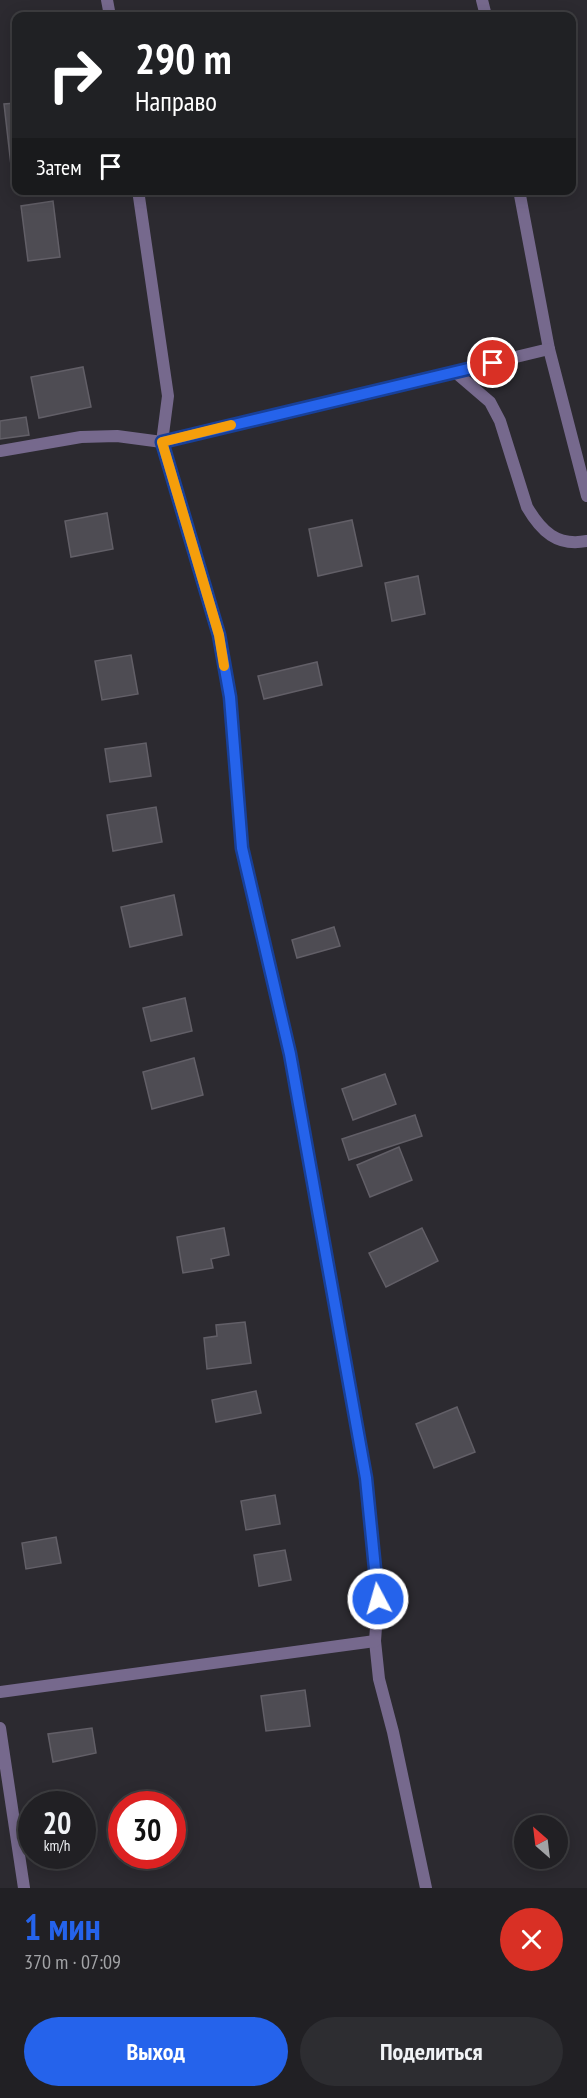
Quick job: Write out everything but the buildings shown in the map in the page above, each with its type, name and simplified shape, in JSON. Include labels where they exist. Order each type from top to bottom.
[{"type":"street","points":[[139,195],[168,396],[162,442],[219,635],[230,697],[242,848],[290,1054],[366,1478],[378,1599],[375,1641],[379,1679],[393,1732],[426,1888]]},
{"type":"street","points":[[520,195],[549,350],[587,496]]},
{"type":"street","points":[[0,451],[81,437],[117,436],[162,442],[549,350]]},
{"type":"street","points":[[455,372],[490,402],[500,421],[527,507],[541,528],[560,541],[576,543],[587,541]]},
{"type":"street","points":[[0,1692],[375,1641]]},
{"type":"street","points":[[0,1728],[24,1888]]},
{"type":"slow traffic","points":[[224,666],[219,635],[162,442],[231,425]]},
{"type":"route","points":[[378,1599],[366,1478],[290,1054],[242,848],[230,697],[219,635],[162,442],[493,363]]}]
